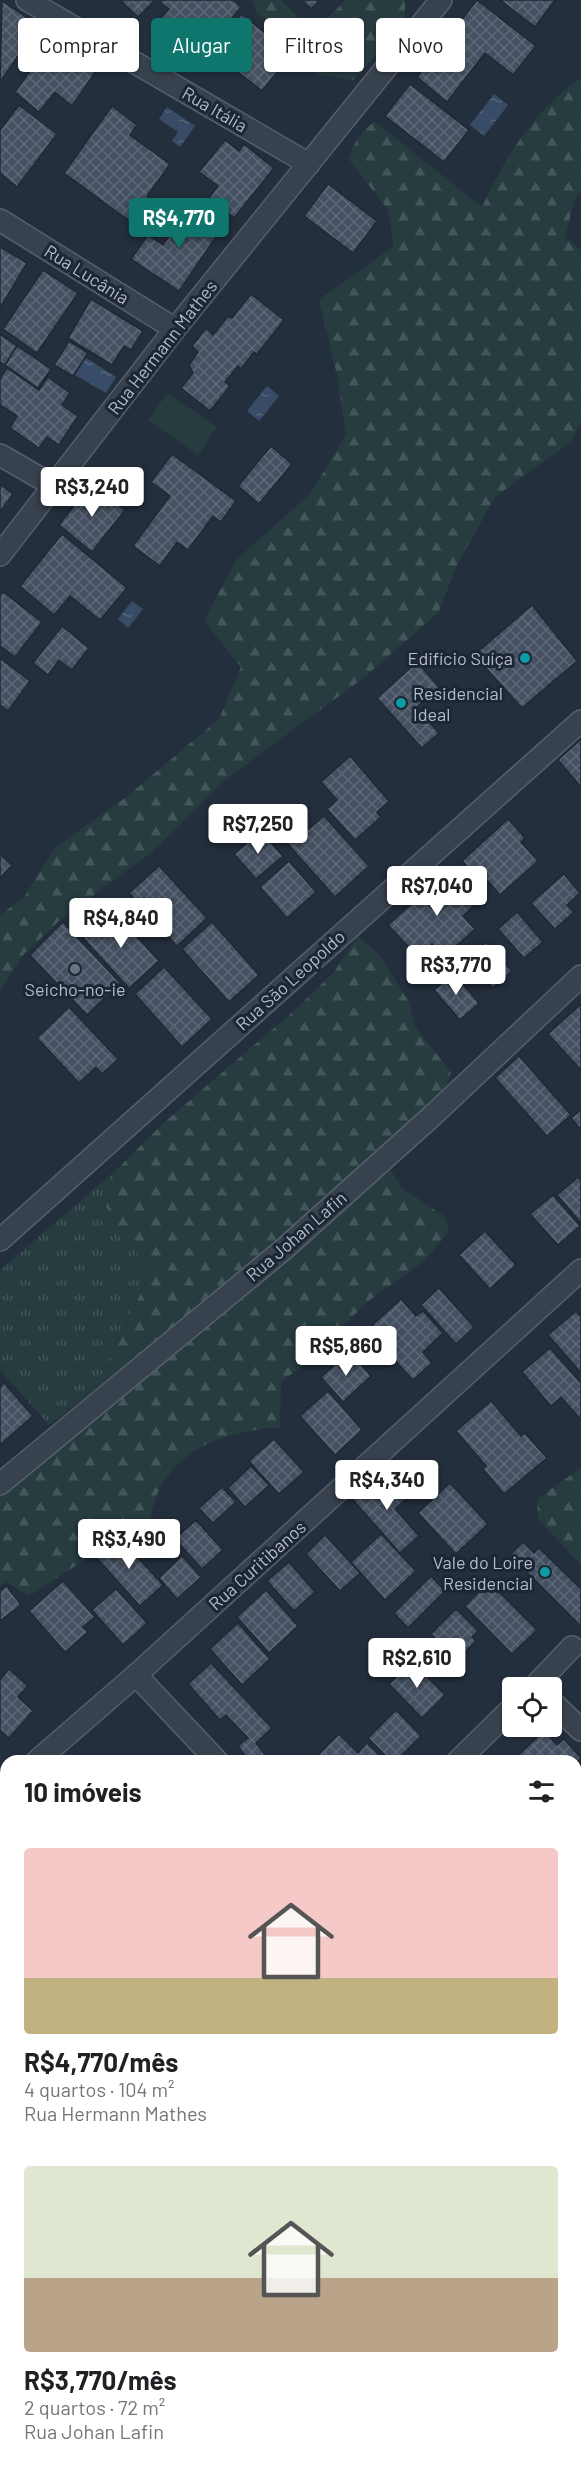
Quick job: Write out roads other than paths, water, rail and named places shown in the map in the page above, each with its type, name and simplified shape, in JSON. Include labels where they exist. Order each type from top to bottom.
[{"type":"street","name":"Rua Itália","points":[[27,0],[309,164]]},
{"type":"street","name":"Rua Hermann Mathes","points":[[0,555],[175,329],[309,164],[435,3]]},
{"type":"street","name":"Rua Lucânia","points":[[0,220],[175,329]]},
{"type":"street","points":[[0,455],[54,486]]},
{"type":"street","name":"Rua São Leopoldo","points":[[0,1240],[581,721]]},
{"type":"street","name":"Rua Johan Lafin","points":[[0,1484],[284,1249],[432,1116],[581,976]]},
{"type":"street","name":"Rua Curitibanos","points":[[44,1755],[136,1675],[581,1270]]},
{"type":"street","points":[[544,1677],[572,1647]]},
{"type":"street","points":[[136,1675],[211,1755]]},
{"type":"street","points":[[562,1711],[581,1730]]},
{"type":"street","points":[[464,1755],[502,1718]]},
{"type":"water","points":[[494,94],[508,105],[484,136],[470,125]]},
{"type":"water","points":[[167,107],[195,126],[180,147],[172,141],[178,132],[159,119]]},
{"type":"water","points":[[86,358],[116,377],[106,393],[75,375]]},
{"type":"water","points":[[267,386],[279,396],[259,421],[247,411]]},
{"type":"water","points":[[132,601],[143,609],[128,628],[118,619]]},
{"type":"place","name":"Edifício Suíça","points":[[525,658]]},
{"type":"place","name":"Residencial Ideal","points":[[401,703]]},
{"type":"place","name":"Seicho-no-ie","points":[[75,969]]},
{"type":"place","name":"Vale do Loire Residencial","points":[[545,1572]]}]
